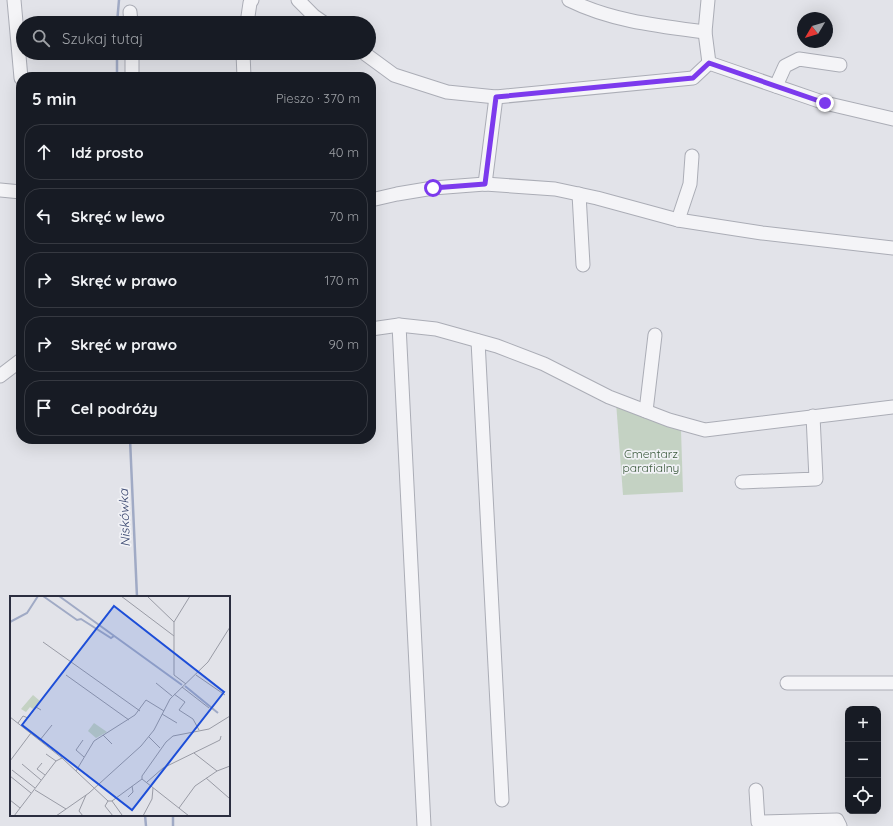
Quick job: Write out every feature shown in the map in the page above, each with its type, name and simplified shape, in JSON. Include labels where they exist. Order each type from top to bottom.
[{"type":"street","points":[[14,0],[16,22]]},
{"type":"street","points":[[248,16],[250,3],[252,0]]},
{"type":"street","points":[[298,0],[314,16]]},
{"type":"street","points":[[569,0],[582,7],[639,23],[705,32]]},
{"type":"street","points":[[708,0],[705,32],[709,63]]},
{"type":"street","points":[[776,86],[785,66],[799,59],[840,65]]},
{"type":"street","points":[[19,60],[20,72]]},
{"type":"street","points":[[132,60],[132,72]]},
{"type":"street","points":[[243,60],[244,72]]},
{"type":"street","points":[[374,60],[394,75],[447,92],[496,97],[693,78],[709,63]]},
{"type":"street","points":[[709,63],[825,103],[893,119]]},
{"type":"street","points":[[485,184],[496,97]]},
{"type":"street","points":[[678,220],[690,184],[692,156]]},
{"type":"street","points":[[376,199],[433,188],[485,184],[555,189],[678,220],[762,233],[893,248]]},
{"type":"street","points":[[0,190],[16,192]]},
{"type":"street","points":[[579,194],[582,265]]},
{"type":"street","points":[[399,325],[424,826]]},
{"type":"street","points":[[376,328],[399,325],[436,328],[497,346],[544,364],[610,397],[669,420],[705,430],[893,407]]},
{"type":"street","points":[[646,411],[655,335]]},
{"type":"street","points":[[478,341],[502,800]]},
{"type":"street","points":[[0,376],[16,364]]},
{"type":"street","points":[[742,482],[816,479],[813,416]]},
{"type":"street","points":[[787,683],[893,684]]},
{"type":"street","points":[[756,790],[758,822],[837,820],[840,826]]},
{"type":"green space","name":"Cmentarz parafialny","points":[[616,402],[681,430],[683,492],[623,495]]},
{"type":"waterway","name":"Niskówka","points":[[118,16],[119,0]]},
{"type":"waterway","name":"Niskówka","points":[[117,60],[117,72]]},
{"type":"waterway","name":"Niskówka","points":[[130,444],[137,596]]},
{"type":"waterway","name":"Niskówka","points":[[145,816],[146,826]]},
{"type":"waterway","points":[[173,816],[173,826]]},
{"type":"route","points":[[433,188],[485,184],[496,97],[693,78],[709,63],[825,103]]}]
